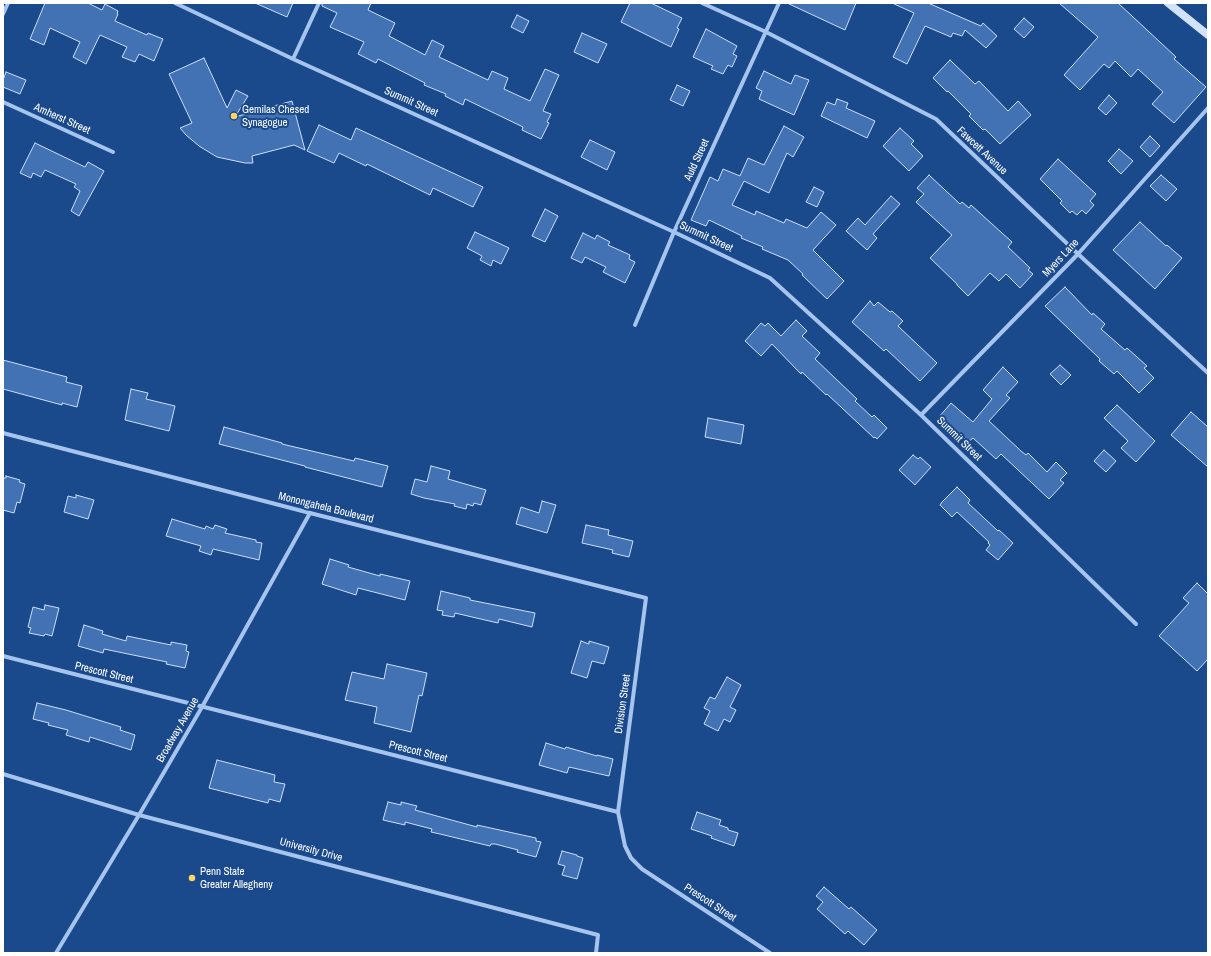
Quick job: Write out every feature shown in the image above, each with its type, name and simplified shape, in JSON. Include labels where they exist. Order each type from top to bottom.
[{"type":"main road","points":[[1168,3],[1208,35]]},
{"type":"street","points":[[3,14],[8,3]]},
{"type":"street","name":"Summit Street","points":[[175,3],[293,59],[674,232],[770,278],[921,415],[1136,624]]},
{"type":"street","points":[[293,59],[319,3]]},
{"type":"street","name":"Fawcett Avenue","points":[[702,3],[766,32],[936,119],[1078,254],[1208,373]]},
{"type":"street","name":"Auld Street","points":[[635,325],[674,232],[779,3]]},
{"type":"street","name":"Amherst Street","points":[[3,102],[114,152]]},
{"type":"street","name":"Myers Lane","points":[[921,415],[1078,254],[1208,108]]},
{"type":"street","name":"Monongahela Boulevard","points":[[3,433],[646,598]]},
{"type":"street","name":"Broadway Avenue","points":[[56,953],[202,707],[310,513]]},
{"type":"street","name":"Division Street","points":[[618,812],[646,598]]},
{"type":"street","name":"Prescott Street","points":[[3,656],[618,812],[624,846],[631,858],[642,869],[770,953]]},
{"type":"street","name":"University Drive","points":[[3,774],[139,815],[598,935],[596,953]]},
{"type":"building","points":[[45,3],[88,3],[102,10],[105,4],[118,11],[115,21],[147,35],[148,33],[163,39],[154,61],[139,54],[135,62],[122,57],[127,47],[100,35],[86,64],[73,57],[80,42],[50,28],[44,45],[30,39]]},
{"type":"building","points":[[255,3],[293,3],[287,17]]},
{"type":"building","points":[[322,3],[371,3],[368,10],[395,23],[389,36],[425,55],[432,40],[444,46],[439,57],[488,80],[492,71],[508,78],[504,89],[530,101],[545,69],[559,75],[543,111],[551,114],[547,122],[549,123],[541,139],[522,130],[523,127],[465,99],[463,105],[445,96],[446,94],[424,85],[425,83],[378,59],[376,63],[358,54],[364,42],[330,27],[337,13],[322,6]]},
{"type":"building","points":[[630,3],[651,3],[682,18],[671,47],[621,22]]},
{"type":"building","points":[[787,3],[856,3],[845,30]]},
{"type":"building","points":[[892,3],[928,3],[981,26],[983,23],[997,36],[986,48],[965,30],[962,36],[953,33],[951,37],[925,26],[907,64],[893,57],[914,13]]},
{"type":"building","points":[[1059,3],[1118,3],[1176,57],[1174,59],[1206,87],[1174,123],[1152,104],[1163,92],[1138,69],[1131,77],[1115,61],[1109,68],[1104,64],[1080,90],[1064,75],[1098,37]]},
{"type":"building","points":[[517,15],[529,21],[523,33],[511,27]]},
{"type":"building","points":[[1024,18],[1034,27],[1024,38],[1014,29]]},
{"type":"building","points":[[706,29],[737,46],[733,54],[737,56],[732,67],[728,65],[723,74],[711,69],[713,66],[693,57]]},
{"type":"building","points":[[582,33],[607,44],[598,63],[574,52]]},
{"type":"building","points":[[204,58],[227,108],[236,90],[248,96],[235,117],[292,101],[305,150],[294,145],[252,156],[253,163],[245,163],[217,157],[199,146],[186,135],[180,128],[192,123],[169,74]]},
{"type":"building","points":[[950,60],[975,84],[979,81],[1008,111],[1018,101],[1031,115],[1000,144],[985,129],[983,130],[969,116],[971,114],[933,78]]},
{"type":"building","points":[[764,71],[791,84],[795,75],[809,80],[794,115],[759,99],[762,91],[756,88]]},
{"type":"building","points":[[6,72],[26,80],[20,94],[3,87],[3,80]]},
{"type":"building","points":[[677,85],[690,91],[683,106],[670,100]]},
{"type":"building","points":[[1109,95],[1117,103],[1106,115],[1098,108]]},
{"type":"building","points":[[837,99],[848,103],[846,108],[875,121],[867,138],[821,116],[827,102],[835,105]]},
{"type":"building","points":[[319,125],[351,140],[356,128],[483,187],[473,207],[433,188],[430,195],[367,164],[366,166],[339,153],[334,163],[307,151]]},
{"type":"building","points":[[784,126],[804,137],[793,157],[787,153],[769,193],[744,181],[732,205],[755,215],[756,211],[784,223],[786,219],[807,228],[821,212],[836,225],[813,250],[844,281],[827,299],[788,260],[762,249],[763,247],[741,238],[742,236],[709,220],[706,226],[691,220],[710,177],[718,181],[723,169],[740,176],[748,158],[764,165]]},
{"type":"building","points":[[900,128],[914,141],[911,144],[923,156],[909,171],[883,146]]},
{"type":"building","points":[[1150,136],[1160,146],[1150,157],[1140,147]]},
{"type":"building","points":[[590,140],[615,152],[607,170],[581,157]]},
{"type":"building","points":[[35,143],[85,167],[88,162],[104,171],[79,216],[71,211],[80,191],[74,187],[76,184],[45,170],[41,177],[33,173],[31,178],[20,173]]},
{"type":"building","points":[[1119,149],[1133,161],[1121,174],[1108,161]]},
{"type":"building","points":[[1058,159],[1096,194],[1090,201],[1094,205],[1086,214],[1082,210],[1077,215],[1072,211],[1070,213],[1060,203],[1062,201],[1040,179]]},
{"type":"building","points":[[929,175],[960,204],[962,202],[969,208],[971,205],[1012,242],[1008,247],[1030,268],[1028,270],[1033,274],[1020,288],[1006,274],[999,281],[990,273],[968,296],[930,258],[952,235],[916,202],[924,194],[917,188]]},
{"type":"building","points":[[1161,175],[1177,189],[1166,201],[1150,186]]},
{"type":"building","points":[[814,187],[824,192],[817,207],[806,202]]},
{"type":"building","points":[[891,196],[900,204],[873,234],[877,238],[867,250],[846,231],[858,218],[865,225]]},
{"type":"building","points":[[545,209],[558,216],[545,242],[532,236]]},
{"type":"building","points":[[1140,222],[1166,246],[1167,245],[1182,258],[1155,289],[1113,250]]},
{"type":"building","points":[[475,232],[509,248],[501,264],[493,260],[491,266],[480,260],[482,256],[467,248]]},
{"type":"building","points":[[583,233],[595,239],[597,235],[610,242],[608,245],[630,255],[629,259],[635,262],[625,283],[603,272],[606,267],[585,257],[582,263],[571,258]]},
{"type":"building","points":[[1065,287],[1092,315],[1093,313],[1105,324],[1101,329],[1125,350],[1127,348],[1147,366],[1144,368],[1154,378],[1139,393],[1117,371],[1114,374],[1099,361],[1100,359],[1045,306]]},
{"type":"building","points":[[870,301],[874,306],[878,302],[890,312],[892,311],[903,321],[898,326],[937,363],[920,381],[886,349],[884,351],[852,322]]},
{"type":"building","points":[[796,320],[807,331],[802,336],[820,353],[815,359],[857,399],[855,401],[872,417],[874,415],[887,428],[877,439],[875,437],[874,438],[802,372],[801,374],[772,344],[761,356],[745,341],[761,323],[765,326],[768,323],[781,336]]},
{"type":"building","points":[[3,360],[67,377],[66,382],[82,386],[77,407],[62,403],[62,405],[3,389]]},
{"type":"building","points":[[1060,365],[1071,375],[1061,385],[1050,374]]},
{"type":"building","points":[[1003,367],[1018,382],[1006,395],[1010,398],[989,421],[1021,451],[1026,455],[1028,453],[1047,472],[1056,462],[1067,473],[1060,480],[1064,483],[1049,499],[1001,454],[996,459],[973,438],[968,442],[939,417],[951,403],[973,422],[992,399],[983,390]]},
{"type":"building","points":[[131,389],[148,393],[146,399],[175,406],[169,431],[125,420]]},
{"type":"building","points":[[1117,405],[1155,441],[1136,462],[1121,448],[1128,441],[1104,418]]},
{"type":"building","points":[[1191,412],[1208,427],[1208,467],[1171,435]]},
{"type":"building","points":[[708,418],[744,425],[741,444],[705,437]]},
{"type":"building","points":[[224,427],[282,444],[354,461],[355,458],[388,466],[382,487],[219,444]]},
{"type":"building","points":[[1104,450],[1116,461],[1106,472],[1094,461]]},
{"type":"building","points":[[913,455],[918,459],[920,457],[931,467],[915,485],[899,470]]},
{"type":"building","points":[[431,466],[450,471],[448,479],[486,490],[481,505],[474,503],[473,506],[467,504],[466,509],[454,506],[455,504],[411,494],[415,479],[427,482]]},
{"type":"building","points":[[6,476],[20,480],[19,482],[25,484],[20,503],[17,502],[14,513],[3,510],[3,478],[6,478]]},
{"type":"building","points":[[957,487],[970,500],[968,503],[1013,543],[998,560],[986,550],[990,545],[988,543],[989,542],[957,512],[952,517],[940,505]]},
{"type":"building","points":[[76,495],[94,500],[88,519],[64,512],[68,496],[76,498]]},
{"type":"building","points":[[542,501],[556,505],[547,533],[516,524],[521,507],[539,513]]},
{"type":"building","points":[[172,519],[205,529],[206,526],[213,529],[215,525],[227,529],[225,533],[256,540],[256,542],[262,543],[259,560],[213,549],[211,555],[199,551],[201,546],[166,536]]},
{"type":"building","points":[[586,525],[609,530],[608,535],[633,541],[629,557],[612,553],[613,550],[582,543]]},
{"type":"building","points":[[330,559],[349,565],[348,567],[380,576],[380,574],[410,581],[405,600],[358,588],[356,595],[322,584]]},
{"type":"building","points":[[1197,583],[1208,594],[1208,659],[1197,671],[1159,636],[1189,603],[1183,598]]},
{"type":"building","points":[[441,591],[470,598],[470,600],[535,613],[532,627],[499,619],[498,623],[455,613],[454,617],[442,615],[443,611],[437,610]]},
{"type":"building","points":[[45,605],[59,608],[52,636],[29,633],[31,628],[28,627],[33,607],[44,610]]},
{"type":"building","points":[[84,625],[103,631],[102,634],[126,641],[127,636],[171,645],[171,642],[187,645],[186,651],[189,652],[185,668],[166,664],[167,662],[104,649],[103,653],[78,646]]},
{"type":"building","points":[[581,641],[589,644],[589,641],[609,647],[604,664],[592,661],[587,678],[571,673]]},
{"type":"building","points":[[387,664],[427,673],[422,696],[419,695],[411,732],[374,723],[377,707],[345,700],[352,672],[384,679]]},
{"type":"building","points":[[727,677],[741,685],[730,707],[736,710],[730,722],[724,719],[718,731],[704,724],[710,711],[704,708],[710,697],[715,699]]},
{"type":"building","points":[[37,703],[66,710],[121,727],[120,730],[135,735],[131,750],[90,737],[89,742],[66,735],[68,730],[48,725],[49,723],[33,719]]},
{"type":"building","points":[[546,743],[565,749],[566,747],[613,759],[609,776],[569,767],[567,773],[539,765]]},
{"type":"building","points":[[217,760],[275,775],[274,782],[285,784],[280,802],[269,799],[268,803],[209,788]]},
{"type":"building","points":[[388,802],[401,805],[401,802],[417,806],[415,810],[477,827],[477,825],[536,838],[536,841],[541,842],[536,857],[517,852],[518,850],[495,844],[491,844],[490,846],[431,832],[432,829],[405,822],[405,825],[383,820]]},
{"type":"building","points":[[697,812],[721,820],[719,825],[738,833],[734,846],[711,838],[712,836],[691,829]]},
{"type":"building","points":[[562,851],[583,858],[577,879],[562,875],[565,866],[558,864]]},
{"type":"building","points":[[824,887],[849,909],[851,907],[877,930],[864,945],[848,931],[845,934],[817,909],[823,902],[816,896]]},
{"type":"place","name":"Gemilas Chesed Synagogue","points":[[234,116]]},
{"type":"place","name":"Penn State Greater Allegheny","points":[[192,878]]}]
